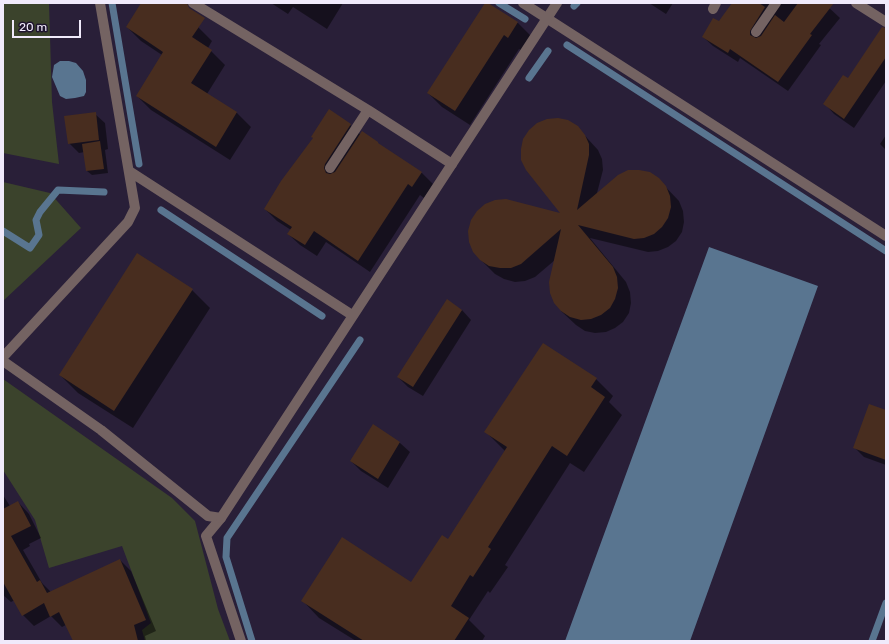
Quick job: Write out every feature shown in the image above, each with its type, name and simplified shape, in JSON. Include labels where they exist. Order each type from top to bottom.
[{"type":"street","points":[[3,357],[128,222],[134,208],[100,3]]},
{"type":"street","points":[[193,3],[368,110],[452,164]]},
{"type":"street","points":[[523,3],[886,236]]},
{"type":"street","points":[[241,641],[206,536],[221,518],[352,315],[557,3]]},
{"type":"street","points":[[756,32],[776,3]]},
{"type":"street","points":[[856,3],[886,22]]},
{"type":"street","points":[[330,168],[368,110]]},
{"type":"street","points":[[129,172],[352,315]]},
{"type":"street","points":[[3,361],[101,430],[208,516],[221,518]]},
{"type":"green space","points":[[3,3],[49,3],[52,102],[59,164],[3,153]]},
{"type":"green space","points":[[3,182],[50,193],[81,228],[3,301]]},
{"type":"green space","points":[[3,379],[172,498],[195,521],[218,609],[230,641],[145,641],[142,630],[151,623],[122,546],[49,568],[35,520],[3,470]]},
{"type":"water","points":[[60,61],[76,63],[83,71],[86,80],[86,92],[84,96],[66,99],[60,96],[52,77],[54,65]]},
{"type":"water","points":[[709,247],[818,286],[690,641],[565,641]]},
{"type":"building","points":[[141,3],[187,3],[189,8],[205,18],[192,37],[212,50],[191,83],[237,112],[216,147],[136,96],[163,52],[126,27]]},
{"type":"building","points":[[485,3],[488,3],[518,22],[508,38],[504,35],[455,111],[427,93]]},
{"type":"building","points":[[732,3],[759,3],[765,7],[750,31],[750,35],[756,38],[761,36],[775,15],[784,22],[798,3],[834,3],[810,34],[812,35],[778,82],[730,49],[728,53],[702,37],[713,18],[719,21]]},
{"type":"building","points":[[882,27],[886,28],[886,57],[844,119],[823,104],[843,75],[848,78]]},
{"type":"building","points":[[329,109],[351,124],[325,164],[324,168],[326,173],[330,174],[335,172],[362,131],[422,172],[412,187],[408,184],[358,261],[314,231],[305,245],[287,234],[292,227],[264,209],[281,181],[313,138],[311,137]]},
{"type":"building","points":[[96,112],[99,140],[68,144],[64,116]]},
{"type":"building","points":[[558,118],[568,120],[578,126],[585,135],[589,144],[589,155],[577,210],[618,175],[628,170],[650,172],[659,178],[666,186],[670,196],[671,207],[668,218],[662,227],[654,234],[644,238],[634,239],[578,225],[613,267],[617,277],[618,288],[615,299],[610,308],[601,315],[591,319],[581,320],[570,317],[561,311],[554,303],[550,293],[549,282],[561,229],[521,264],[511,268],[489,266],[480,260],[473,252],[469,242],[468,231],[471,220],[477,211],[485,204],[495,200],[506,199],[560,213],[526,170],[521,160],[523,139],[529,130],[537,123],[547,119]]},
{"type":"building","points":[[100,141],[104,169],[86,171],[82,144]]},
{"type":"building","points":[[137,253],[193,289],[114,411],[59,375]]},
{"type":"building","points":[[447,299],[462,310],[413,387],[397,377]]},
{"type":"building","points":[[543,343],[597,378],[591,387],[605,397],[567,456],[552,446],[488,547],[491,549],[473,577],[470,575],[451,606],[469,618],[454,641],[364,641],[301,601],[342,537],[411,582],[442,535],[448,539],[507,447],[484,432]]},
{"type":"building","points":[[869,404],[886,410],[886,460],[853,448]]},
{"type":"building","points":[[373,424],[400,442],[378,479],[350,461]]},
{"type":"building","points":[[18,501],[31,526],[11,536],[37,582],[40,580],[47,593],[120,559],[146,620],[134,625],[138,641],[73,641],[59,612],[50,617],[44,603],[22,616],[3,582],[3,509]]},
{"type":"waterway","points":[[112,3],[139,164]]},
{"type":"waterway","points":[[499,3],[525,19]]},
{"type":"waterway","points":[[574,6],[577,3]]},
{"type":"waterway","points":[[567,45],[886,251]]},
{"type":"waterway","points":[[529,78],[548,51]]},
{"type":"waterway","points":[[3,231],[30,248],[39,235],[36,220],[40,212],[58,190],[104,192]]},
{"type":"waterway","points":[[161,210],[322,316]]},
{"type":"waterway","points":[[252,641],[226,557],[227,538],[360,340]]},
{"type":"waterway","points":[[872,641],[886,603]]}]
